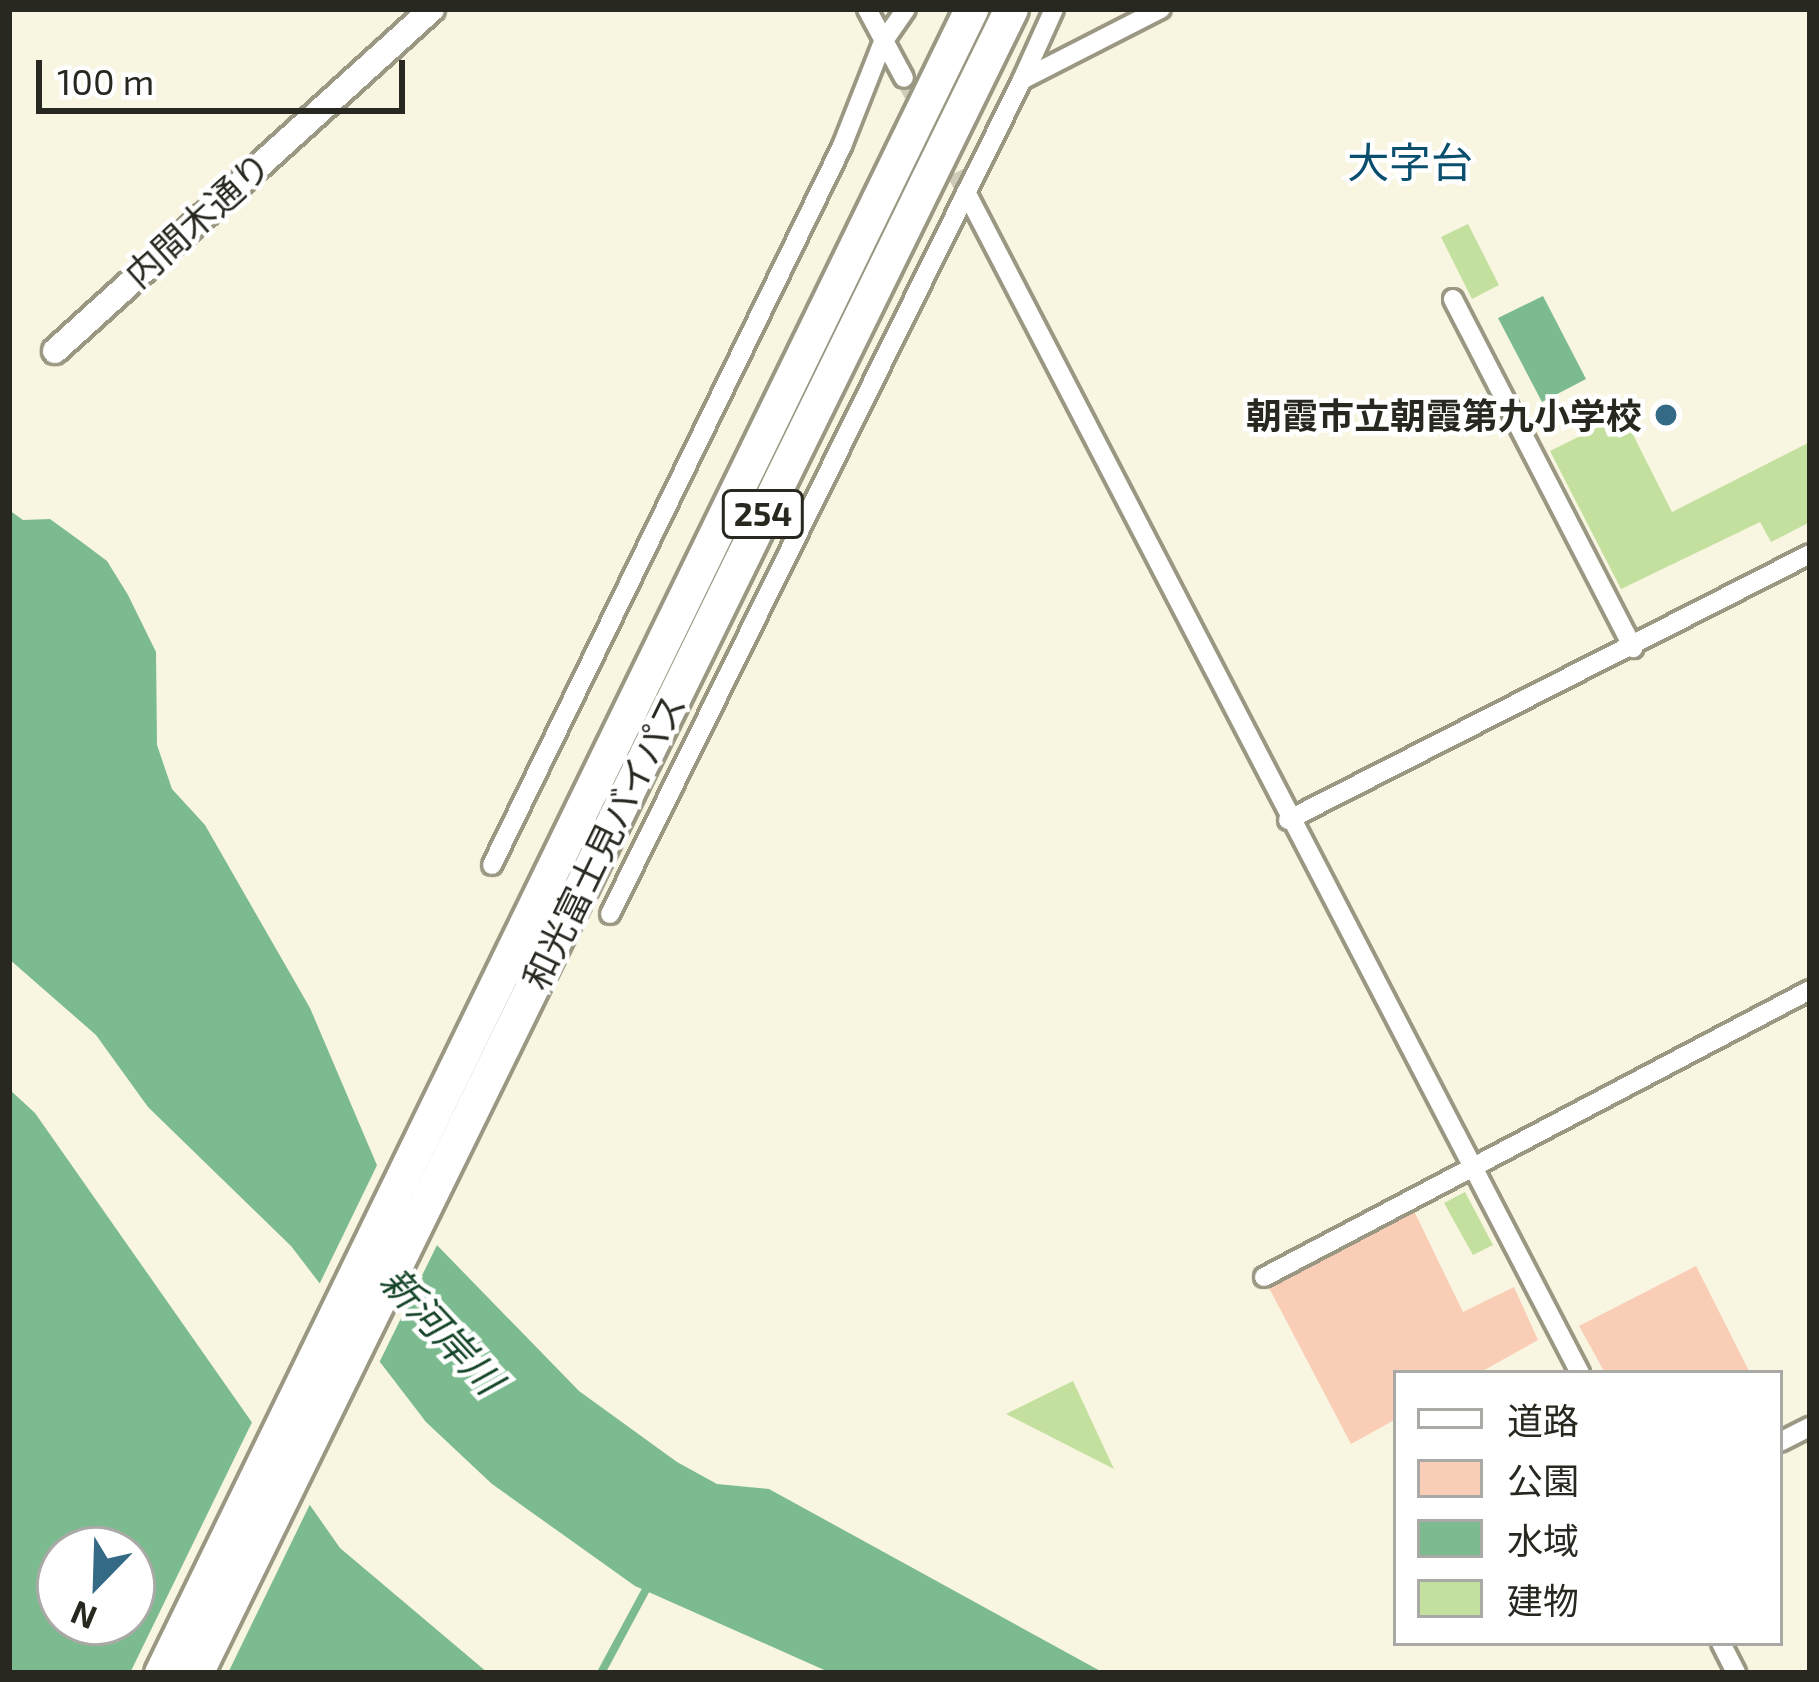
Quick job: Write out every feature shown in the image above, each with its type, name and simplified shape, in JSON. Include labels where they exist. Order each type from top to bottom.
[{"type":"highway","name":"和光富士見バイパス","points":[[161,1673],[971,9]]},
{"type":"highway","name":"和光富士見バイパス","points":[[196,1673],[1011,9]]},
{"type":"street","name":"内間木通り","points":[[63,344],[432,9]]},
{"type":"street","points":[[867,9],[904,78]]},
{"type":"street","points":[[492,866],[842,146],[883,42],[906,9]]},
{"type":"street","points":[[610,914],[1054,9]]},
{"type":"street","points":[[1022,80],[1161,9]]},
{"type":"street","points":[[966,192],[1468,1167],[1578,1370]]},
{"type":"street","points":[[1453,299],[1633,648]]},
{"type":"street","points":[[1288,820],[1810,554]]},
{"type":"street","points":[[1264,1277],[1810,990]]},
{"type":"street","points":[[1783,1440],[1810,1427]]},
{"type":"street","points":[[1722,1646],[1736,1673]]},
{"type":"green space","points":[[1413,1209],[1463,1312],[1514,1287],[1538,1340],[1484,1370],[1393,1370],[1393,1421],[1351,1444],[1267,1284]]},
{"type":"green space","points":[[1696,1266],[1748,1370],[1603,1370],[1579,1326]]},
{"type":"water","points":[[1543,296],[1586,379],[1542,402],[1498,318]]},
{"type":"water","name":"新河岸川","points":[[9,510],[23,520],[50,519],[107,561],[128,595],[156,652],[157,745],[172,789],[205,825],[310,1008],[379,1170],[431,1239],[579,1391],[677,1462],[717,1484],[769,1489],[1104,1673],[831,1673],[635,1586],[492,1484],[426,1422],[291,1246],[148,1107],[96,1035],[9,959]]},
{"type":"water","points":[[9,1089],[35,1113],[340,1548],[488,1673],[9,1673]]},
{"type":"pier","points":[[381,1157],[440,1239],[377,1367],[317,1289]]},
{"type":"pier","points":[[256,1414],[313,1498],[228,1673],[130,1673],[143,1646],[156,1646],[156,1620]]},
{"type":"building","points":[[1468,224],[1499,285],[1472,299],[1441,237]]},
{"type":"building","points":[[1623,415],[1672,512],[1810,442],[1810,522],[1771,542],[1760,522],[1621,589],[1550,451]]},
{"type":"building","points":[[1465,1192],[1493,1245],[1473,1255],[1444,1203]]},
{"type":"building","points":[[1073,1381],[1114,1469],[1006,1414]]},
{"type":"waterway","points":[[601,1673],[649,1584]]},
{"type":"tunnel","points":[[904,78],[966,192]]},
{"type":"place","name":"朝霞市立朝霞第九小学校","points":[[1666,415]]},
{"type":"district","name":"大字台","points":[[1410,161]]}]
